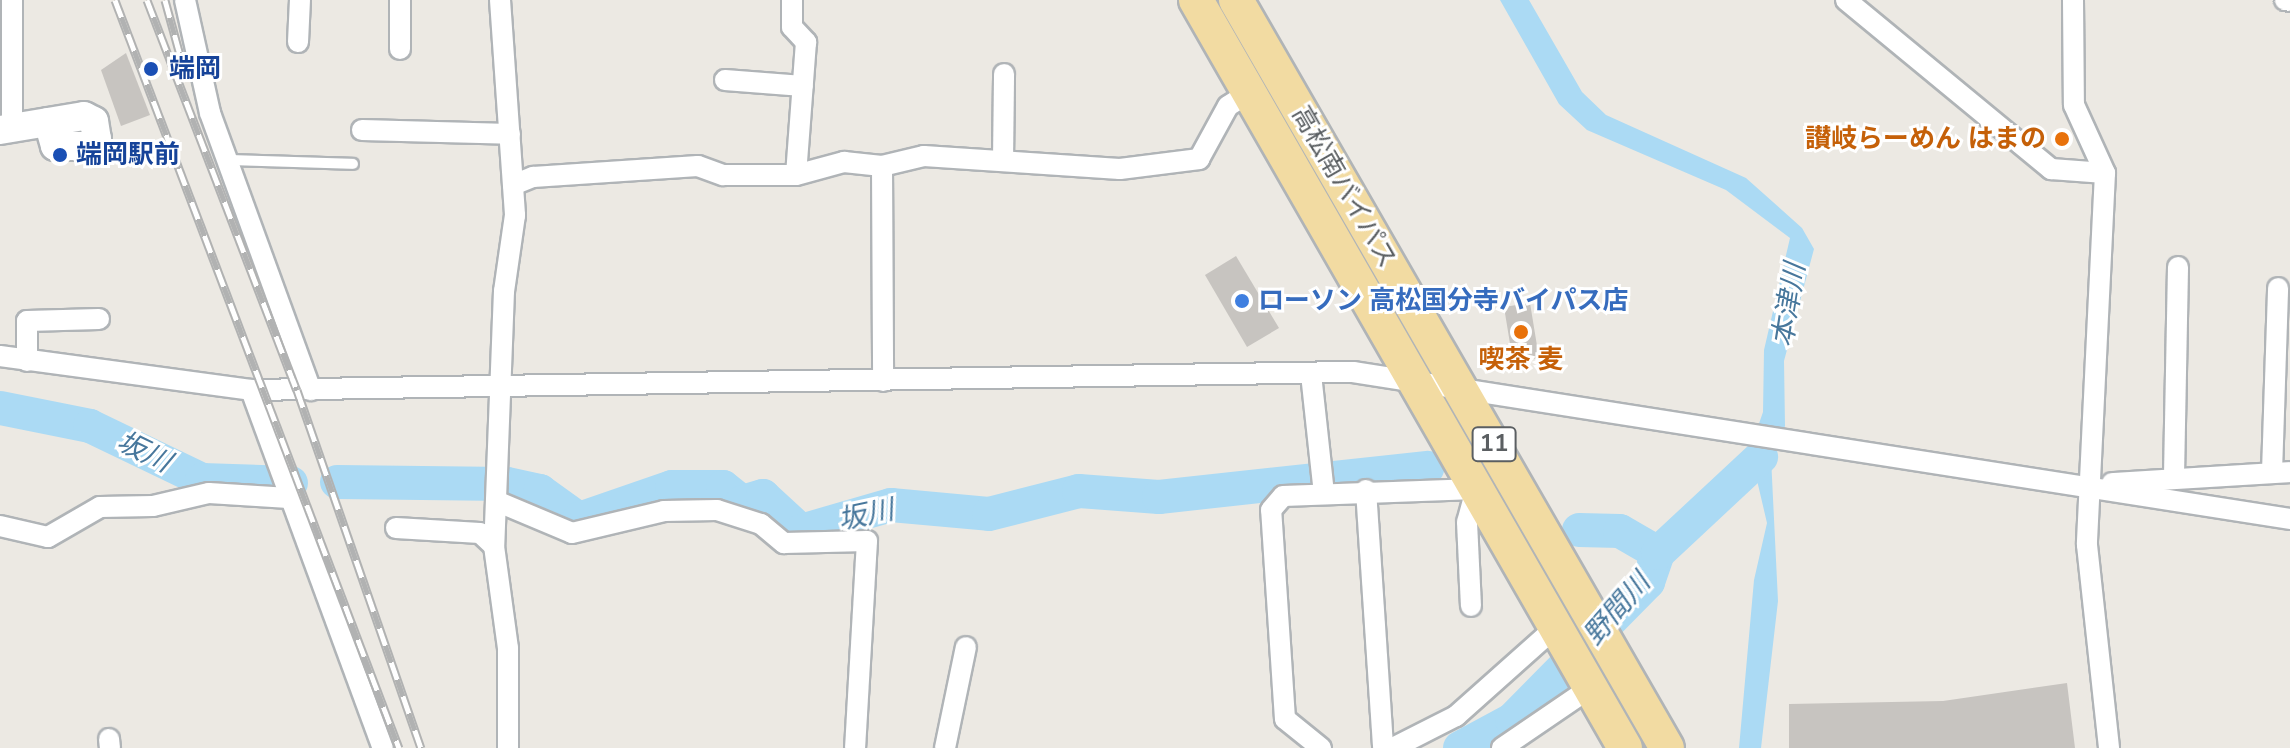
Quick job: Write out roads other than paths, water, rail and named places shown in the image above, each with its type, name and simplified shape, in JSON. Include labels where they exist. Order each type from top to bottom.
[{"type":"highway","name":"高松南バイパス","points":[[1196,0],[1625,748]]},
{"type":"highway","name":"高松南バイパス","points":[[1236,0],[1667,748]]},
{"type":"main road","points":[[6,129],[48,122]]},
{"type":"street","points":[[6,129],[12,0]]},
{"type":"street","points":[[185,0],[227,160],[311,390]]},
{"type":"street","points":[[298,42],[300,0]]},
{"type":"street","points":[[400,0],[400,49]]},
{"type":"street","points":[[500,0],[513,185],[494,546],[508,648],[508,748]]},
{"type":"street","points":[[792,0],[792,27],[806,42],[796,175]]},
{"type":"street","points":[[1846,0],[2051,169],[2105,173]]},
{"type":"street","points":[[2073,0],[2074,105],[2105,173],[2087,545],[2109,748]]},
{"type":"street","points":[[1003,160],[1004,74]]},
{"type":"street","points":[[725,80],[803,86]]},
{"type":"street","points":[[513,185],[533,177],[698,166],[723,175],[796,175],[844,162],[882,166],[924,156],[1120,169],[1199,159],[1228,106],[1249,93]]},
{"type":"street","points":[[362,130],[510,134]]},
{"type":"street","points":[[882,166],[883,381]]},
{"type":"street","points":[[2174,476],[2178,267]]},
{"type":"street","points":[[2088,486],[2174,476],[2281,472],[2283,356],[2278,288]]},
{"type":"street","points":[[27,361],[27,321],[99,319]]},
{"type":"street","points":[[0,356],[251,390],[500,390],[1311,374],[1412,378],[1796,445],[2088,486],[2290,519]]},
{"type":"street","points":[[1311,374],[1323,482]]},
{"type":"street","points":[[251,390],[383,748]]},
{"type":"street","points":[[1321,748],[1285,719],[1271,510],[1283,496],[1323,482],[1366,490],[1476,489],[1467,522],[1471,606]]},
{"type":"street","points":[[1366,490],[1383,748]]},
{"type":"street","points":[[496,491],[572,533],[664,511],[717,510],[761,524],[784,543],[867,541],[855,748]]},
{"type":"street","points":[[0,526],[48,537],[100,507],[153,506],[209,493],[289,498]]},
{"type":"street","points":[[396,528],[480,533],[494,546]]},
{"type":"street","points":[[1393,748],[1456,716],[1556,627]]},
{"type":"street","points":[[945,748],[966,647]]},
{"type":"street","points":[[1502,748],[1588,683]]},
{"type":"lane","points":[[227,160],[353,164]]},
{"type":"water","name":"本津川","points":[[1500,0],[1529,0],[1582,92],[1606,115],[1746,178],[1802,228],[1814,249],[1784,361],[1785,426],[1771,457],[1778,601],[1761,748],[1739,748],[1754,580],[1767,523],[1756,476],[1744,467],[1763,412],[1764,350],[1790,238],[1726,190],[1587,130],[1559,104]]},
{"type":"waterway","name":"坂川","points":[[0,408],[90,426],[202,480],[291,483]]},
{"type":"waterway","name":"野間川","points":[[1460,748],[1512,720],[1648,582],[1658,553],[1761,457]]},
{"type":"waterway","name":"坂川","points":[[337,482],[507,484],[540,491],[579,519],[672,487],[723,487],[742,502],[763,496],[801,531],[891,505],[989,514],[1079,491],[1159,497],[1427,468]]},
{"type":"waterway","name":"坂川","points":[[1579,530],[1620,531],[1658,553]]},
{"type":"railway","points":[[115,0],[399,748]]},
{"type":"railway","points":[[147,0],[297,390],[421,748]]},
{"type":"railway","points":[[165,0],[186,77]]},
{"type":"place","name":"端岡","points":[[151,69]]},
{"type":"place","name":"讃岐らーめん はまの","points":[[2062,139]]},
{"type":"place","name":"端岡駅前","points":[[60,155]]},
{"type":"place","name":"ローソン 高松国分寺バイパス店","points":[[1242,301]]},
{"type":"place","name":"喫茶 麦","points":[[1521,332]]}]
